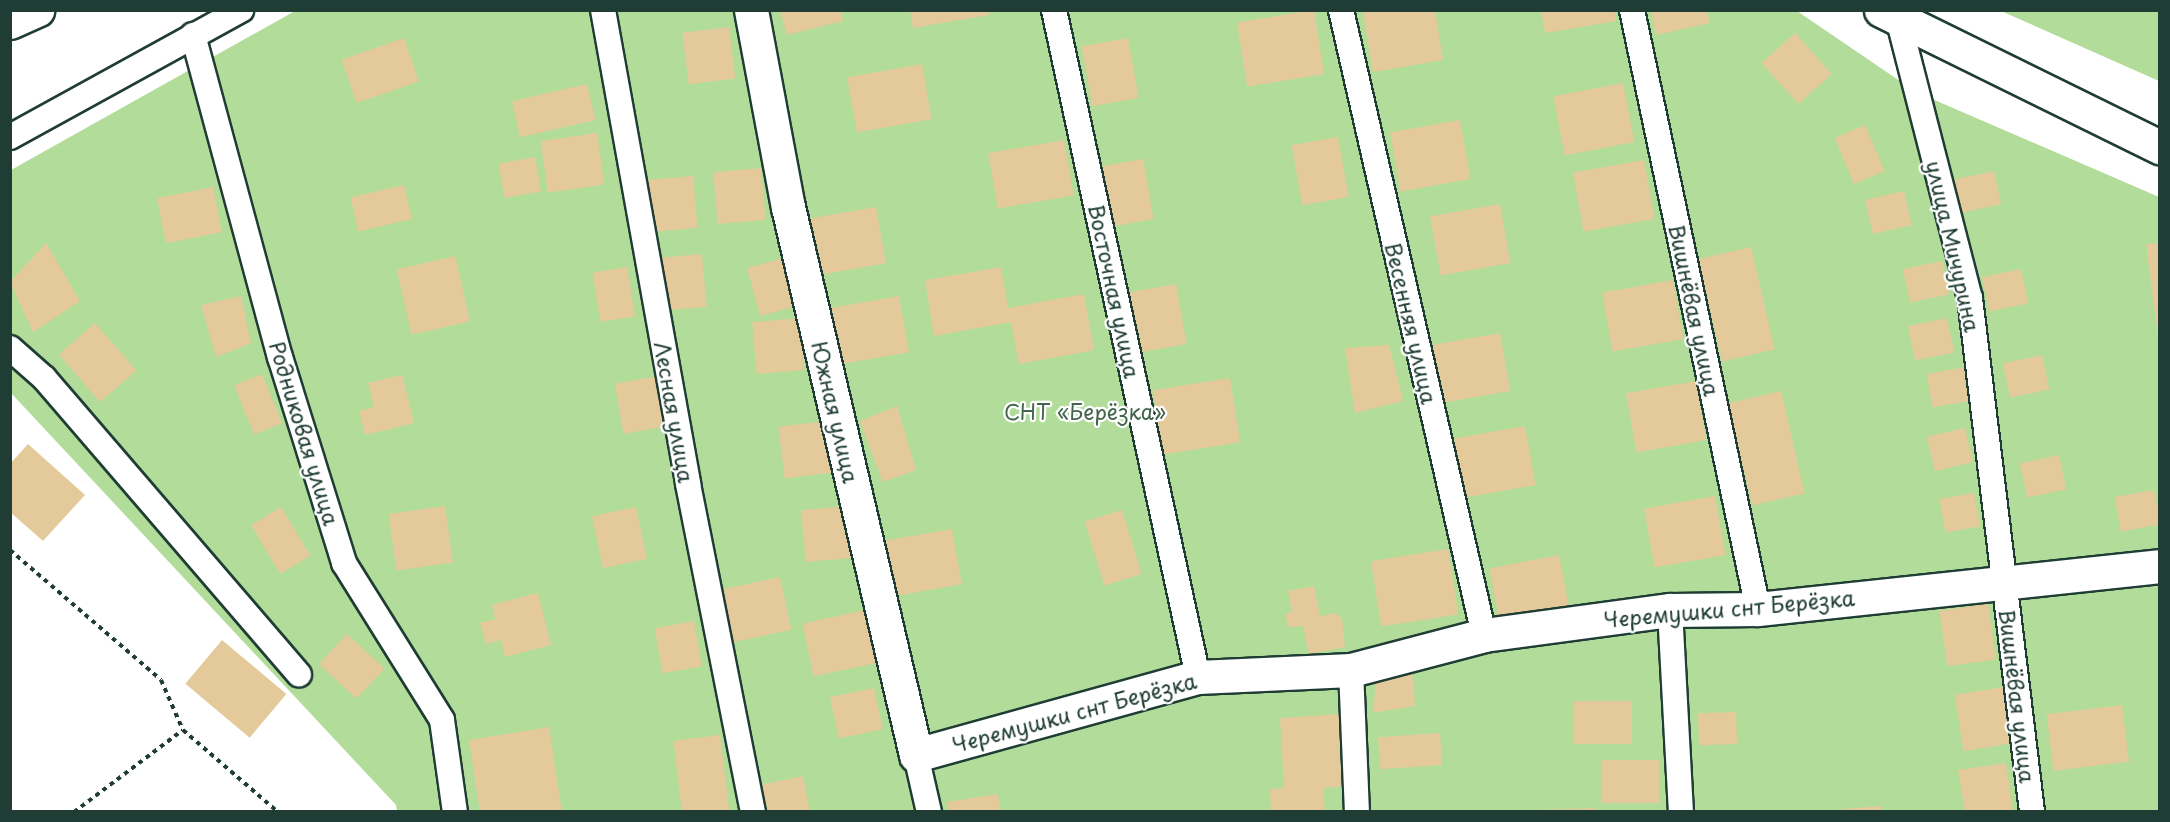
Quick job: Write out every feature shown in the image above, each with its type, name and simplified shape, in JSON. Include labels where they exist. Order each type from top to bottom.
[{"type":"street","name":"Южная улица","points":[[751,10],[788,207],[916,755]]},
{"type":"street","points":[[1890,16],[2160,147]]},
{"type":"street","name":"Черемушки снт Берёзка","points":[[916,755],[1198,677],[1351,670],[1484,635],[1670,610],[1758,609],[2160,566]]},
{"type":"lane","points":[[10,137],[241,10]]},
{"type":"lane","name":"Лесная улица","points":[[603,10],[688,484],[753,812]]},
{"type":"lane","name":"Восточная улица","points":[[1054,10],[1198,677]]},
{"type":"lane","name":"Весенняя улица","points":[[1341,10],[1484,635]]},
{"type":"lane","name":"Вишнёвая улица","points":[[1632,10],[1758,609]]},
{"type":"lane","name":"улица Мичурина","points":[[1890,16],[1970,298],[2003,581]]},
{"type":"lane","name":"Родниковая улица","points":[[193,35],[280,357],[345,563],[442,720],[455,812]]},
{"type":"lane","points":[[10,348],[44,378],[299,674]]},
{"type":"lane","name":"Вишнёвая улица","points":[[2003,581],[2032,812]]},
{"type":"lane","points":[[1670,610],[1681,812]]},
{"type":"lane","points":[[1351,670],[1357,812]]},
{"type":"lane","name":"Южная улица","points":[[916,755],[929,812]]},
{"type":"path","points":[[10,550],[160,680],[183,730],[278,812]]},
{"type":"path","points":[[74,812],[183,730]]},
{"type":"green space","name":"СНТ «Берёзка»","points":[[295,11],[1797,11],[1916,92],[2159,197],[2159,811],[397,811],[396,805],[11,393],[11,170]]},
{"type":"green space","points":[[2001,11],[2159,11],[2159,81]]},
{"type":"building","points":[[780,10],[841,10],[843,21],[787,35]]},
{"type":"building","points":[[910,10],[988,10],[989,15],[913,28]]},
{"type":"building","points":[[1314,10],[1324,74],[1247,86],[1237,22]]},
{"type":"building","points":[[1378,10],[1435,10],[1443,60],[1373,72],[1363,13]]},
{"type":"building","points":[[1541,10],[1614,10],[1616,21],[1545,33]]},
{"type":"building","points":[[1651,10],[1707,10],[1710,23],[1656,35]]},
{"type":"building","points":[[729,27],[735,79],[689,84],[682,33]]},
{"type":"building","points":[[1795,33],[1832,74],[1798,104],[1762,63]]},
{"type":"building","points":[[404,38],[419,81],[357,103],[342,59]]},
{"type":"building","points":[[1128,38],[1139,98],[1092,106],[1082,46]]},
{"type":"building","points":[[922,64],[932,119],[857,132],[847,77]]},
{"type":"building","points":[[1623,83],[1634,142],[1565,155],[1553,97]]},
{"type":"building","points":[[587,84],[595,120],[520,137],[512,101]]},
{"type":"building","points":[[1460,120],[1470,179],[1400,191],[1390,132]]},
{"type":"building","points":[[1865,125],[1885,171],[1854,184],[1835,138]]},
{"type":"building","points":[[597,133],[604,184],[548,192],[541,141]]},
{"type":"building","points":[[1338,137],[1349,197],[1302,205],[1292,145]]},
{"type":"building","points":[[1064,140],[1074,195],[998,209],[988,153]]},
{"type":"building","points":[[535,157],[541,191],[505,198],[499,163]]},
{"type":"building","points":[[1143,159],[1154,219],[1107,227],[1097,167]]},
{"type":"building","points":[[1644,160],[1654,219],[1584,232],[1573,173]]},
{"type":"building","points":[[761,168],[766,220],[718,224],[713,172]]},
{"type":"building","points":[[1994,171],[2001,204],[1961,213],[1954,180]]},
{"type":"building","points":[[693,176],[698,228],[650,232],[645,180]]},
{"type":"building","points":[[404,185],[412,219],[358,231],[350,197]]},
{"type":"building","points":[[213,187],[222,232],[166,243],[157,198]]},
{"type":"building","points":[[1904,191],[1912,225],[1873,234],[1865,200]]},
{"type":"building","points":[[1500,204],[1510,263],[1440,275],[1430,216]]},
{"type":"building","points":[[876,207],[886,263],[810,277],[800,220]]},
{"type":"building","points":[[46,243],[80,301],[33,332],[10,282]]},
{"type":"building","points":[[2160,243],[2160,338],[2158,338],[2146,244]]},
{"type":"building","points":[[1751,247],[1775,349],[1722,361],[1698,259]]},
{"type":"building","points":[[702,254],[707,307],[658,311],[653,258]]},
{"type":"building","points":[[795,255],[796,306],[760,316],[747,268]]},
{"type":"building","points":[[455,256],[470,321],[412,335],[397,269]]},
{"type":"building","points":[[1942,261],[1949,294],[1910,303],[1903,269]]},
{"type":"building","points":[[627,267],[635,316],[600,322],[592,272]]},
{"type":"building","points":[[1001,267],[1008,308],[1084,294],[1094,350],[1019,364],[1011,322],[934,336],[925,280]]},
{"type":"building","points":[[2021,269],[2028,303],[1989,312],[1982,277]]},
{"type":"building","points":[[1673,280],[1683,339],[1613,352],[1602,293]]},
{"type":"building","points":[[1176,284],[1187,344],[1140,352],[1130,292]]},
{"type":"building","points":[[241,296],[251,343],[216,357],[201,305]]},
{"type":"building","points":[[899,296],[909,352],[833,366],[823,309]]},
{"type":"building","points":[[800,318],[805,370],[757,374],[752,322]]},
{"type":"building","points":[[1947,318],[1954,352],[1915,361],[1908,326]]},
{"type":"building","points":[[95,323],[136,371],[100,402],[59,354]]},
{"type":"building","points":[[1500,333],[1510,391],[1439,404],[1429,346]]},
{"type":"building","points":[[1389,345],[1403,401],[1355,413],[1345,348]]},
{"type":"building","points":[[2042,355],[2049,389],[2010,398],[2003,363]]},
{"type":"building","points":[[1966,367],[1972,400],[1933,407],[1927,374]]},
{"type":"building","points":[[262,374],[282,423],[254,434],[234,385]]},
{"type":"building","points":[[402,375],[414,423],[365,435],[359,411],[374,407],[368,383]]},
{"type":"building","points":[[658,376],[667,426],[624,434],[615,384]]},
{"type":"building","points":[[1230,378],[1240,442],[1163,454],[1153,390]]},
{"type":"building","points":[[1696,381],[1706,440],[1636,452],[1626,393]]},
{"type":"building","points":[[1781,391],[1805,493],[1752,505],[1728,403]]},
{"type":"building","points":[[897,406],[916,470],[883,482],[860,421]]},
{"type":"building","points":[[826,421],[832,473],[785,478],[778,427]]},
{"type":"building","points":[[1525,426],[1535,485],[1465,498],[1454,439]]},
{"type":"building","points":[[1965,428],[1973,462],[1935,471],[1927,437]]},
{"type":"building","points":[[28,444],[85,495],[43,541],[10,512],[10,464]]},
{"type":"building","points":[[2059,455],[2066,489],[2027,498],[2020,463]]},
{"type":"building","points":[[2154,490],[2160,524],[2121,531],[2115,497]]},
{"type":"building","points":[[1974,493],[1980,526],[1945,533],[1940,499]]},
{"type":"building","points":[[1715,496],[1725,555],[1655,568],[1644,509]]},
{"type":"building","points":[[445,506],[453,562],[396,570],[389,514]]},
{"type":"building","points":[[849,506],[854,558],[806,562],[801,510]]},
{"type":"building","points":[[281,507],[310,556],[280,574],[251,525]]},
{"type":"building","points":[[636,507],[647,559],[603,568],[592,516]]},
{"type":"building","points":[[1122,510],[1142,574],[1104,585],[1085,521]]},
{"type":"building","points":[[952,529],[962,584],[886,598],[876,542]]},
{"type":"building","points":[[1448,549],[1458,614],[1381,626],[1371,561]]},
{"type":"building","points":[[1559,555],[1570,614],[1501,627],[1489,569]]},
{"type":"building","points":[[780,577],[791,630],[730,643],[718,590]]},
{"type":"building","points":[[1314,586],[1320,616],[1336,613],[1342,619],[1345,647],[1309,654],[1303,626],[1288,627],[1285,614],[1292,612],[1288,591]]},
{"type":"building","points":[[538,593],[551,645],[505,657],[501,640],[486,644],[480,623],[495,619],[492,605]]},
{"type":"building","points":[[1988,604],[1996,659],[1947,666],[1939,611]]},
{"type":"building","points":[[866,610],[877,663],[814,676],[802,624]]},
{"type":"building","points":[[694,621],[702,666],[663,673],[655,628]]},
{"type":"building","points":[[347,634],[384,669],[356,699],[319,664]]},
{"type":"building","points":[[222,640],[286,694],[250,738],[185,684]]},
{"type":"building","points":[[1411,661],[1415,706],[1373,713],[1376,681],[1394,666]]},
{"type":"building","points":[[2003,687],[2012,743],[1964,751],[1955,695]]},
{"type":"building","points":[[874,688],[883,729],[839,738],[830,697]]},
{"type":"building","points":[[1574,701],[1632,701],[1632,744],[1574,744]]},
{"type":"building","points":[[2122,705],[2129,762],[2054,771],[2047,714]]},
{"type":"building","points":[[1736,712],[1737,744],[1699,745],[1698,713]]},
{"type":"building","points":[[1343,714],[1348,786],[1323,788],[1325,812],[1271,812],[1270,789],[1284,788],[1280,718]]},
{"type":"building","points":[[549,727],[562,812],[480,812],[469,740]]},
{"type":"building","points":[[1440,733],[1442,765],[1380,769],[1378,737]]},
{"type":"building","points":[[720,735],[729,812],[682,812],[673,741]]},
{"type":"building","points":[[1602,760],[1659,760],[1659,803],[1602,803]]},
{"type":"building","points":[[2006,763],[2013,812],[1965,812],[1958,770]]},
{"type":"building","points":[[803,776],[810,812],[764,812],[759,785]]},
{"type":"building","points":[[998,794],[1001,812],[947,812],[947,802]]},
{"type":"building","points":[[1882,806],[1882,812],[1842,812],[1842,809]]},
{"type":"building","points":[[1596,808],[1596,812],[1538,812],[1538,810]]}]
